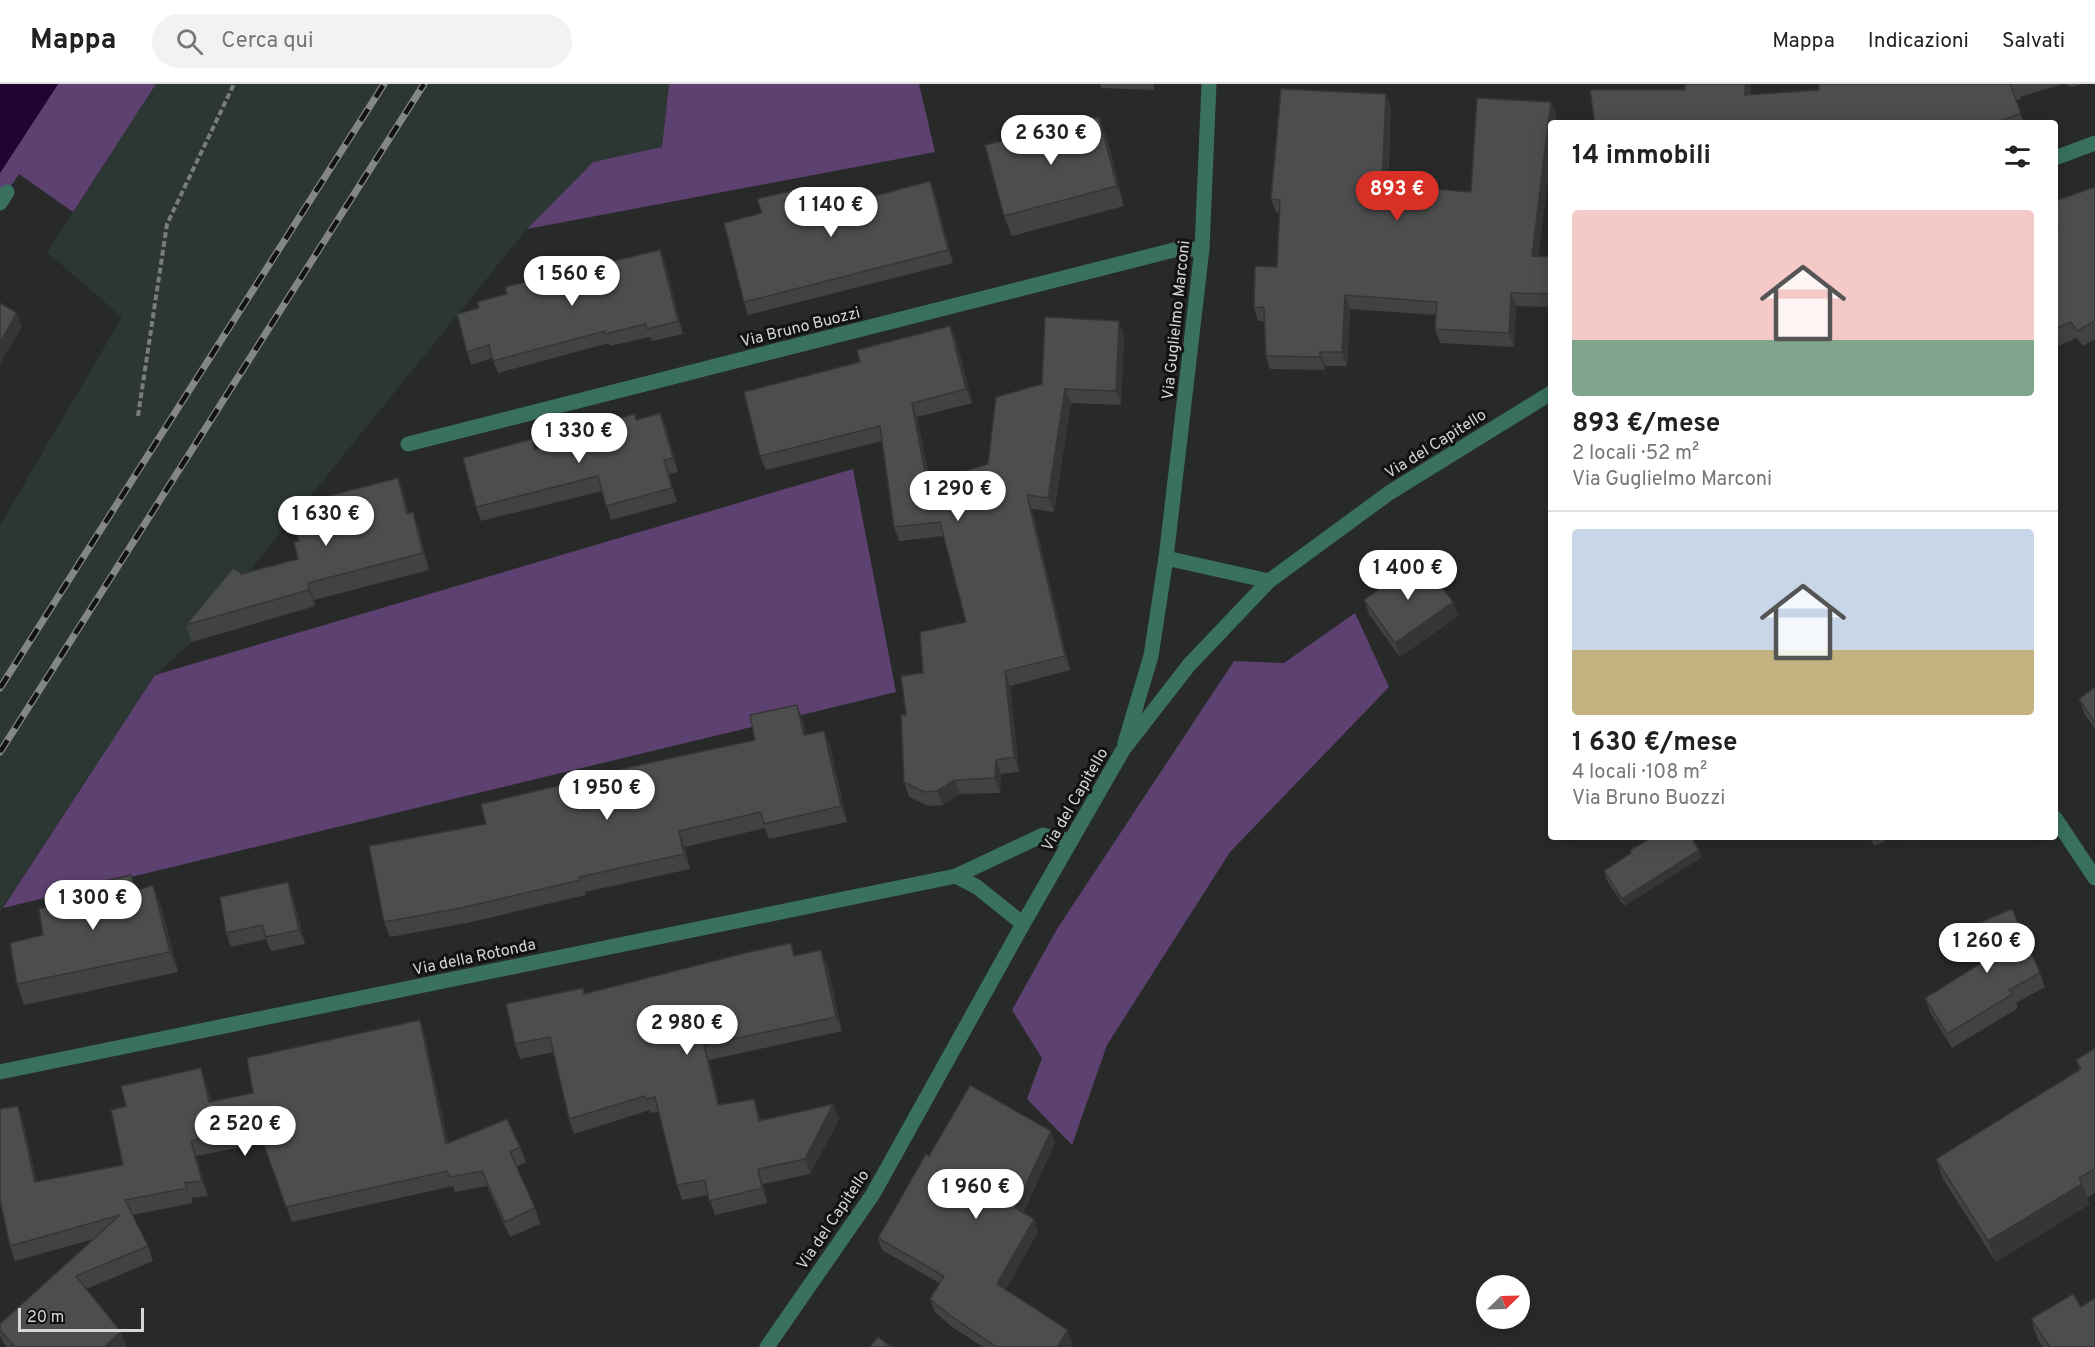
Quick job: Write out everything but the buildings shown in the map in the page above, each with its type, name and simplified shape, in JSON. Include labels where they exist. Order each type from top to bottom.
[{"type":"street","name":"Via Guglielmo Marconi","points":[[1123,750],[1151,656],[1166,558],[1202,249],[1209,84]]},
{"type":"street","points":[[2058,157],[2095,143]]},
{"type":"street","name":"Via Bruno Buozzi","points":[[408,444],[1174,250],[1202,249]]},
{"type":"street","name":"Via del Capitello","points":[[767,1347],[873,1194],[1123,750],[1189,665],[1269,581],[1389,493],[1548,395]]},
{"type":"street","points":[[1166,558],[1269,581]]},
{"type":"street","points":[[2058,822],[2095,878]]},
{"type":"street","name":"Via della Rotonda","points":[[0,1072],[956,876],[1043,835],[1071,841]]},
{"type":"street","points":[[956,876],[976,887],[1023,924]]},
{"type":"path","points":[[138,416],[167,224],[234,84]]},
{"type":"shaded area","points":[[0,84],[58,84],[0,173]]},
{"type":"shaded area","points":[[58,84],[156,84],[73,212],[19,174],[0,203],[0,173]]},
{"type":"shaded area","points":[[156,84],[669,84],[662,147],[593,162],[527,229],[192,642],[155,675],[0,912],[0,525],[122,317],[47,252]]},
{"type":"shaded area","points":[[669,84],[919,84],[935,152],[527,229],[593,162],[662,147]]},
{"type":"shaded area","points":[[853,469],[896,692],[3,908],[155,675]]},
{"type":"shaded area","points":[[1355,613],[1389,687],[1230,852],[1107,1045],[1072,1145],[1027,1099],[1042,1058],[1012,1010],[1057,929],[1234,661],[1284,663]]},
{"type":"railway","points":[[0,688],[384,84]]},
{"type":"railway","points":[[0,752],[424,84]]}]
